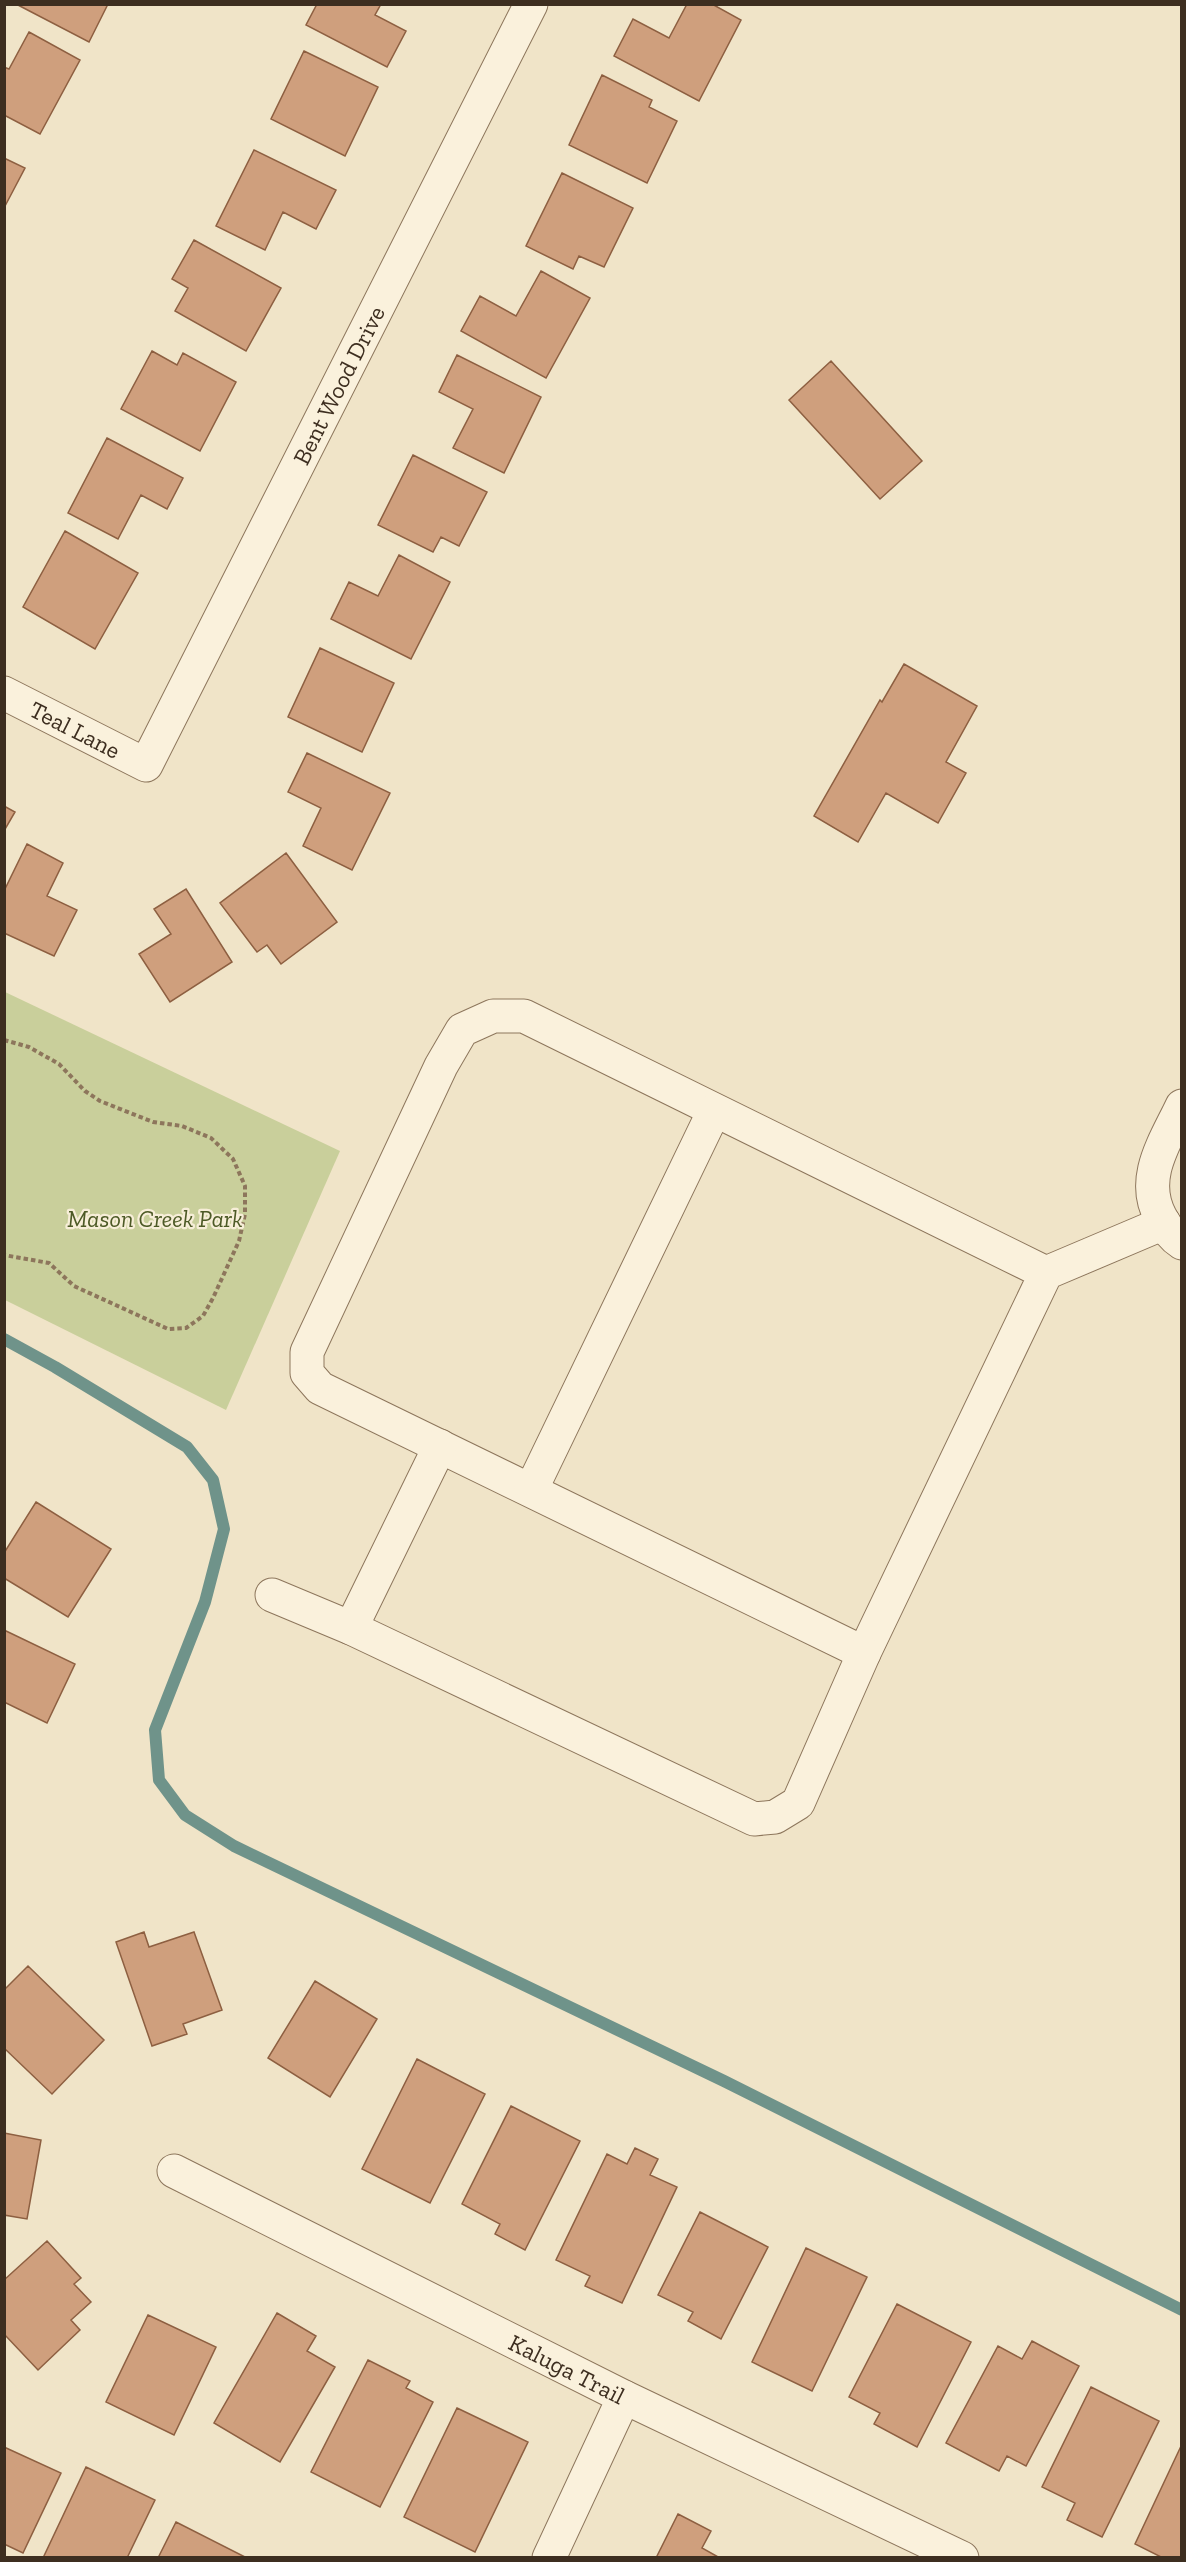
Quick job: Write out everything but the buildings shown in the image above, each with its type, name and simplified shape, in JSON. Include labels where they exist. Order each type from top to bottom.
[{"type":"street","name":"Bent Wood Drive","points":[[146,765],[531,4]]},
{"type":"street","name":"Teal Lane","points":[[4,693],[146,765]]},
{"type":"street","points":[[864,1653],[320,1388],[307,1373],[307,1352],[441,1066],[462,1030],[493,1016],[524,1016],[1046,1273]]},
{"type":"street","points":[[272,1595],[351,1628],[754,1819],[775,1817],[798,1803],[864,1653],[1046,1273],[1167,1225],[1151,1180],[1156,1160],[1182,1106]]},
{"type":"street","points":[[531,1490],[714,1111]]},
{"type":"street","points":[[351,1628],[440,1446]]},
{"type":"street","name":"Kaluga Trail","points":[[174,2171],[624,2397],[962,2558]]},
{"type":"street","points":[[549,2558],[624,2397]]},
{"type":"path","points":[[4,1040],[29,1047],[59,1064],[85,1091],[100,1101],[153,1122],[182,1126],[211,1138],[233,1159],[245,1186],[245,1214],[239,1240],[213,1298],[203,1316],[186,1328],[168,1329],[74,1286],[49,1263],[4,1255]]},
{"type":"green space","name":"Mason Creek Park","points":[[5,992],[340,1151],[226,1410],[5,1300]]},
{"type":"waterway","points":[[4,1339],[55,1367],[187,1447],[213,1480],[224,1529],[205,1602],[155,1730],[159,1780],[185,1815],[234,1846],[724,2081],[1182,2310]]}]
